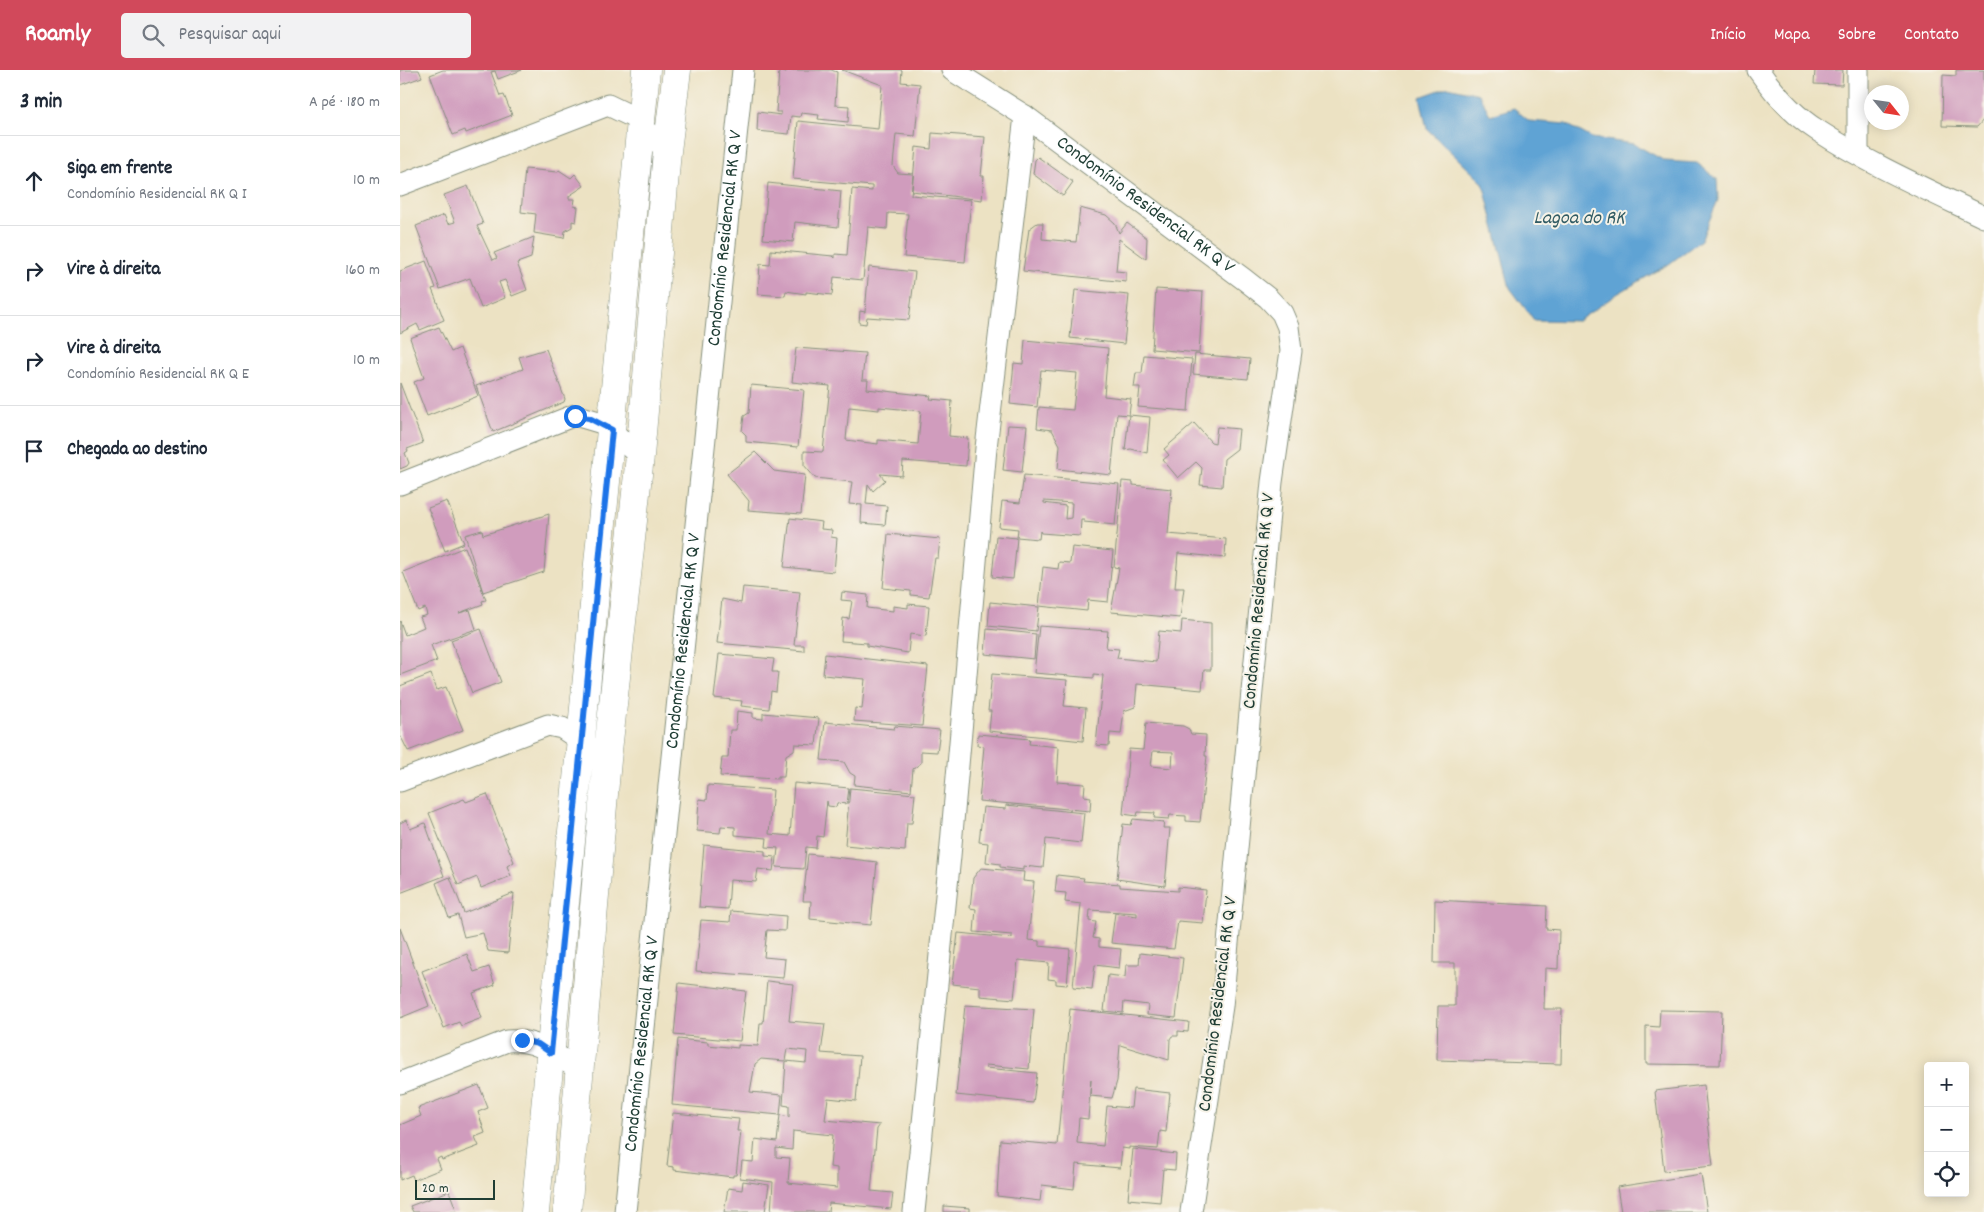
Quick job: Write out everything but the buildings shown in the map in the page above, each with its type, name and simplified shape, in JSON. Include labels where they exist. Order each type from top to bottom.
[{"type":"street","points":[[535,1212],[646,70]]},
{"type":"street","points":[[567,1212],[607,760],[640,456],[667,151],[677,70]]},
{"type":"street","name":"Condomínio Residencial RK Q V","points":[[625,1212],[743,70]]},
{"type":"street","name":"Condomínio Residencial RK Q V","points":[[952,70],[1025,116],[1268,298],[1282,313],[1288,326],[1290,351],[1272,482],[1222,1006],[1191,1212]]},
{"type":"street","points":[[1758,70],[1773,91],[1816,130],[1984,217]]},
{"type":"street","points":[[1858,70],[1858,153]]},
{"type":"street","points":[[400,185],[608,105],[634,117],[667,151]]},
{"type":"street","points":[[914,1212],[950,856],[986,448],[1025,116]]},
{"type":"street","points":[[400,484],[575,416],[589,418],[612,430],[640,456]]},
{"type":"street","points":[[400,781],[548,725],[562,728],[607,760]]},
{"type":"street","points":[[400,1083],[507,1041],[522,1040],[538,1044],[580,1070]]},
{"type":"water","name":"Lagoa do RK","points":[[1448,87],[1479,94],[1490,115],[1514,108],[1529,121],[1566,124],[1592,138],[1634,144],[1665,161],[1697,163],[1717,179],[1718,200],[1701,240],[1669,264],[1617,294],[1578,321],[1534,320],[1510,288],[1483,183],[1427,129],[1420,97]]},
{"type":"route","points":[[522,1040],[538,1044],[551,1053],[612,430],[602,423],[589,418],[575,416]]}]
